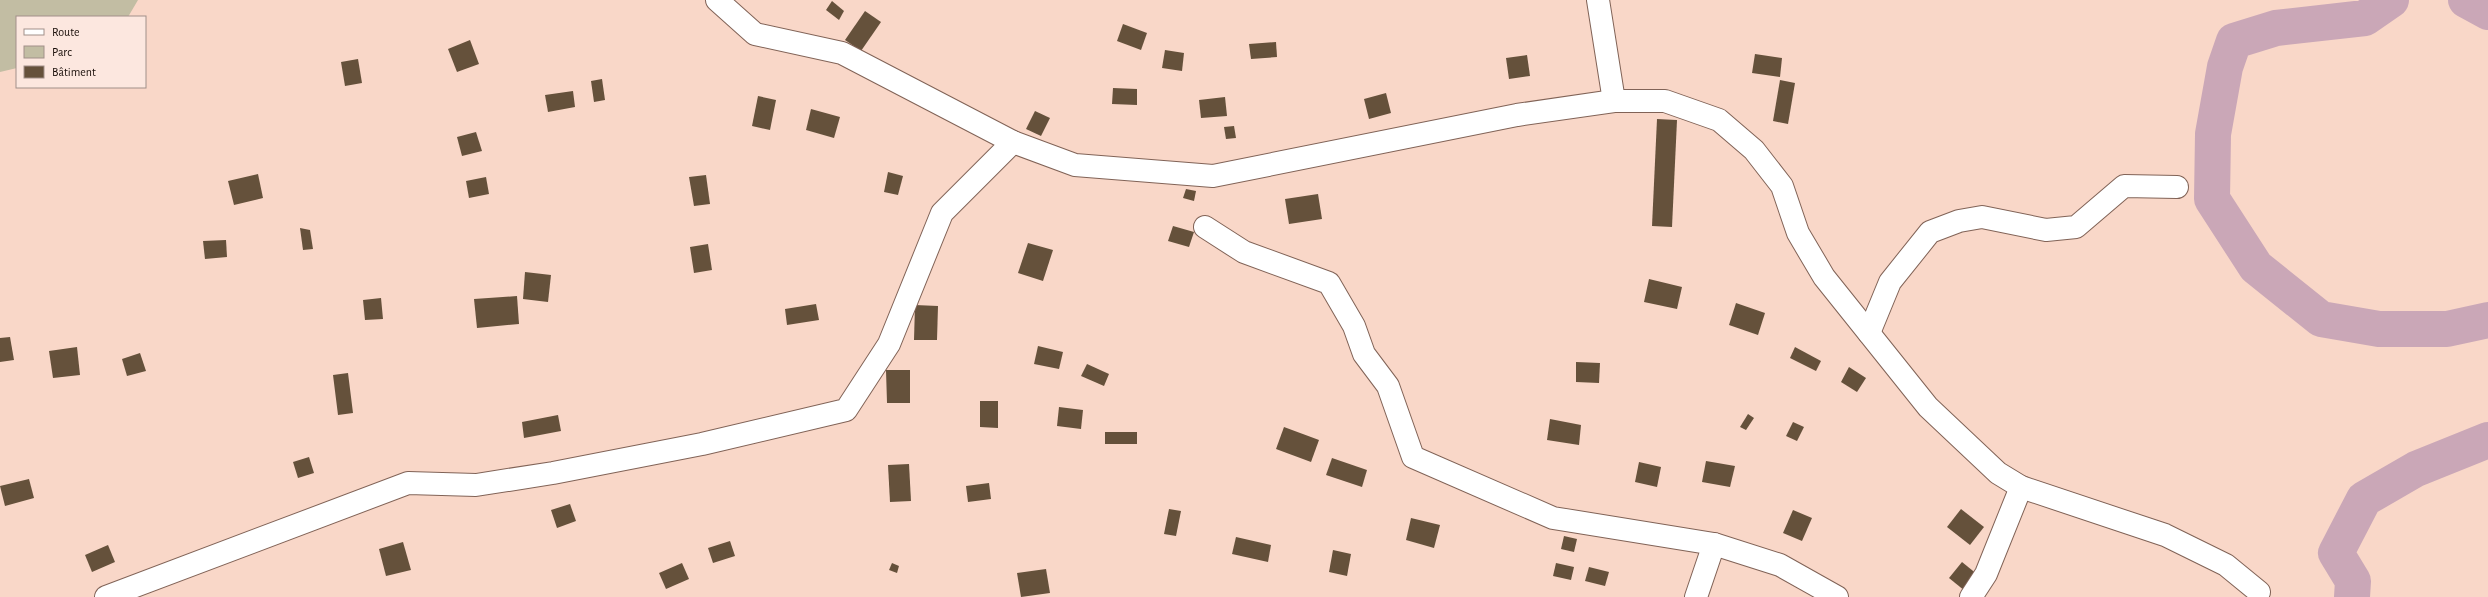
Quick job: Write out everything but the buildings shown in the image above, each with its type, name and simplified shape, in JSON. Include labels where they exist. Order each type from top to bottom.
[{"type":"street","points":[[717,0],[755,34],[842,53],[1013,142],[1075,165],[1212,176],[1517,115],[1614,101],[1665,101],[1719,120],[1754,150],[1782,186],[1798,233],[1824,277],[1928,407],[1998,472],[2021,487],[2164,535],[2226,565],[2259,592]]},
{"type":"street","points":[[1598,0],[1614,101]]},
{"type":"street","points":[[106,597],[408,483],[476,485],[553,473],[702,444],[846,410],[889,344],[942,213],[1013,142]]},
{"type":"street","points":[[1869,333],[1890,282],[1930,232],[1959,221],[1982,217],[2046,230],[2076,227],[2124,186],[2176,187]]},
{"type":"street","points":[[1205,227],[1244,252],[1329,283],[1354,326],[1364,354],[1388,386],[1413,457],[1553,518],[1714,544],[1780,565],[1837,597]]},
{"type":"street","points":[[1971,597],[1986,574],[2021,487]]},
{"type":"street","points":[[1696,597],[1714,544]]},
{"type":"green space","points":[[0,0],[138,0],[129,16],[16,16],[16,68],[0,72]]},
{"type":"waterway","points":[[2391,0],[2365,18],[2276,28],[2234,41],[2225,67],[2213,134],[2212,199],[2256,267],[2321,319],[2379,329],[2447,329],[2488,320]]},
{"type":"waterway","points":[[2466,0],[2488,12]]},
{"type":"waterway","points":[[2352,597],[2353,581],[2336,553],[2364,499],[2416,469],[2488,440]]}]
